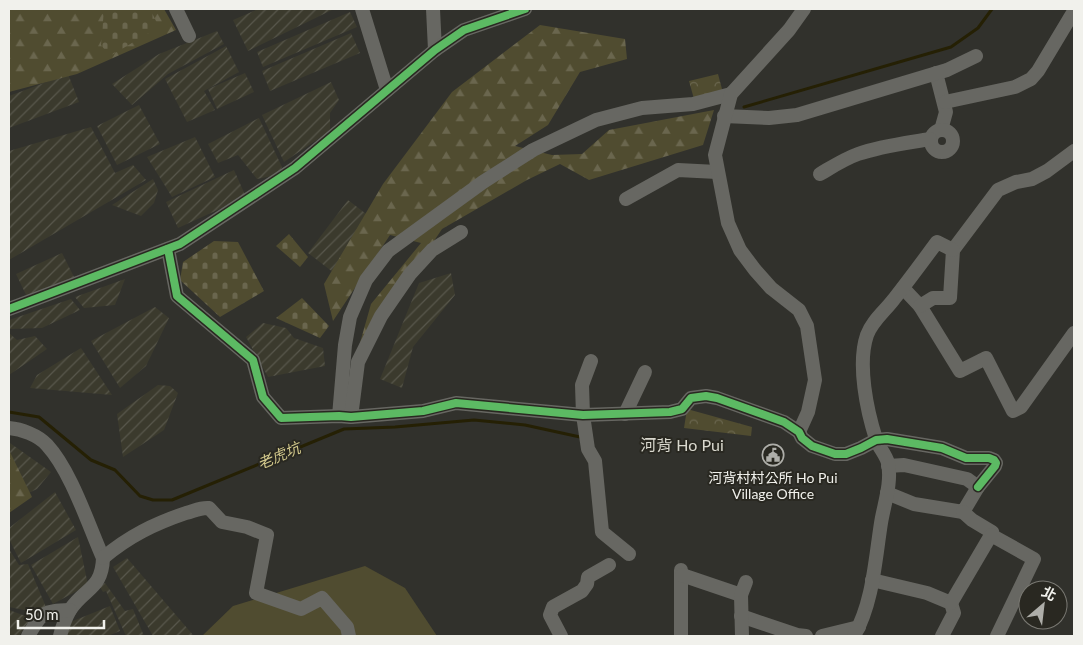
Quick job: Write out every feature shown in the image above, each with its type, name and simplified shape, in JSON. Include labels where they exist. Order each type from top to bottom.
[{"type":"street","points":[[176,9],[189,36]]},
{"type":"street","points":[[362,9],[387,90]]},
{"type":"street","points":[[433,9],[435,50]]},
{"type":"street","points":[[9,309],[180,244],[296,168],[435,50],[470,27],[525,9]]},
{"type":"street","points":[[799,432],[808,412],[816,380],[808,326],[798,310],[771,288],[740,250],[728,223],[715,150],[731,94],[789,30],[804,9]]},
{"type":"street","points":[[945,102],[1015,87],[1031,79],[1038,71],[1074,11]]},
{"type":"street","points":[[724,116],[769,118],[797,115],[947,70],[976,56]]},
{"type":"street","points":[[820,174],[856,155],[936,134],[946,112],[945,102],[936,73]]},
{"type":"street","points":[[345,417],[345,345],[350,317],[366,280],[388,251],[483,182],[526,155],[596,120],[642,108],[693,104],[731,94]]},
{"type":"street","points":[[920,306],[933,298],[950,298],[953,250],[998,190],[1016,182],[1032,179],[1047,171],[1074,151]]},
{"type":"street","points":[[626,199],[678,170],[718,172]]},
{"type":"street","points":[[345,417],[358,362],[381,316],[410,274],[432,250],[461,232]]},
{"type":"street","points":[[822,636],[856,632],[863,617],[872,580],[887,493],[887,461],[876,440],[865,387],[864,350],[870,329],[937,242],[953,250]]},
{"type":"street","points":[[168,249],[177,296],[253,360],[263,397],[281,418],[345,417],[423,411],[456,403],[583,414],[676,412],[682,410],[691,398],[706,396],[784,422],[799,432],[802,438],[812,446],[840,455],[861,448],[876,440],[887,440],[942,448],[966,458],[989,458],[994,460],[995,466],[978,487],[963,512]]},
{"type":"street","points":[[903,288],[920,306],[960,372],[986,358],[1013,410],[1021,407],[1074,333]]},
{"type":"street","points":[[591,361],[582,385],[583,414],[588,449],[595,461],[602,532],[629,554]]},
{"type":"street","points":[[625,414],[645,372]]},
{"type":"street","points":[[9,428],[20,429],[46,443],[64,468],[103,558],[102,572],[96,584],[70,610],[60,636]]},
{"type":"street","points":[[888,466],[904,466],[967,480],[978,487]]},
{"type":"street","points":[[887,493],[914,504],[963,512],[992,532],[991,535],[1034,559],[997,636]]},
{"type":"street","points":[[103,558],[118,545],[159,522],[202,508],[209,508],[222,522],[267,535],[256,593],[301,609],[322,598],[347,627],[349,636]]},
{"type":"street","points":[[951,604],[991,535]]},
{"type":"street","points":[[561,636],[550,615],[552,607],[582,591],[585,588],[588,577],[609,564]]},
{"type":"street","points":[[682,636],[682,572],[743,588],[742,636]]},
{"type":"street","points":[[872,580],[927,593],[951,604],[954,613],[942,636]]},
{"type":"street","points":[[28,636],[39,618],[46,612],[70,610]]},
{"type":"street","points":[[742,616],[796,636],[806,636]]},
{"type":"shaded area","points":[[258,9],[334,9],[248,51],[233,20]]},
{"type":"shaded area","points":[[350,12],[357,27],[263,67],[257,52]]},
{"type":"shaded area","points":[[217,31],[224,44],[168,74],[132,105],[112,84],[159,54]]},
{"type":"shaded area","points":[[351,33],[360,53],[270,91],[262,71]]},
{"type":"shaded area","points":[[226,46],[239,72],[204,91],[215,110],[187,122],[165,79]]},
{"type":"shaded area","points":[[245,73],[254,92],[217,109],[208,89]]},
{"type":"shaded area","points":[[68,74],[79,102],[9,128],[9,96]]},
{"type":"shaded area","points":[[331,82],[339,100],[330,113],[330,131],[284,162],[262,115]]},
{"type":"shaded area","points":[[139,105],[160,144],[117,165],[97,126]]},
{"type":"shaded area","points":[[259,118],[282,167],[277,175],[257,179],[238,155],[218,163],[208,144]]},
{"type":"shaded area","points":[[91,127],[115,173],[133,165],[146,180],[9,260],[9,151]]},
{"type":"shaded area","points":[[195,137],[215,177],[172,197],[147,157]]},
{"type":"shaded area","points":[[234,170],[246,197],[178,228],[166,202]]},
{"type":"shaded area","points":[[153,179],[158,190],[154,203],[141,216],[112,205]]},
{"type":"shaded area","points":[[348,200],[378,223],[338,276],[308,253]]},
{"type":"shaded area","points":[[62,253],[74,277],[28,299],[16,274]]},
{"type":"shaded area","points":[[451,273],[455,295],[413,347],[402,388],[380,379],[419,283]]},
{"type":"shaded area","points":[[125,279],[115,305],[84,308],[75,297]]},
{"type":"shaded area","points":[[71,299],[80,310],[42,328],[10,329],[9,320]]},
{"type":"shaded area","points":[[155,307],[169,318],[146,366],[120,388],[91,341]]},
{"type":"shaded area","points":[[263,323],[286,328],[294,338],[323,348],[325,366],[268,377],[246,337]]},
{"type":"shaded area","points":[[9,333],[17,340],[35,336],[47,349],[9,375]]},
{"type":"shaded area","points":[[81,348],[112,395],[30,388],[37,375]]},
{"type":"shaded area","points":[[158,385],[170,386],[178,393],[164,430],[123,457],[117,414]]},
{"type":"shaded area","points":[[10,443],[51,472],[37,489],[12,501],[9,492]]},
{"type":"shaded area","points":[[55,492],[76,530],[21,563],[9,539],[9,528]]},
{"type":"shaded area","points":[[78,537],[88,585],[53,604],[31,565]]},
{"type":"shaded area","points":[[9,549],[19,565],[28,564],[46,607],[34,612],[9,607]]},
{"type":"shaded area","points":[[127,558],[193,635],[153,636],[113,567]]},
{"type":"shaded area","points":[[105,583],[125,611],[133,609],[144,636],[126,636],[106,591],[103,592],[100,587]]},
{"type":"shaded area","points":[[110,606],[120,631],[108,636],[68,636],[63,625]]},
{"type":"shaded area","points":[[9,610],[31,618],[19,636],[9,636]]},
{"type":"green space","points":[[9,9],[164,9],[176,30],[77,74],[9,92]]},
{"type":"green space","points":[[104,9],[150,9],[159,27],[110,56],[101,45]]},
{"type":"green space","points":[[540,25],[625,39],[627,59],[580,72],[548,125],[515,146],[552,155],[582,154],[609,130],[714,110],[703,145],[589,180],[560,164],[527,180],[442,229],[356,357],[371,304],[421,243],[390,235],[333,321],[324,284],[383,184],[452,92]]},
{"type":"green space","points":[[718,74],[723,93],[694,99],[689,81]]},
{"type":"green space","points":[[289,234],[308,257],[300,267],[276,246]]},
{"type":"green space","points":[[214,241],[238,242],[264,291],[220,317],[180,280],[183,262]]},
{"type":"green space","points":[[302,298],[329,326],[320,338],[276,318]]},
{"type":"green space","points":[[687,409],[752,427],[751,436],[684,428]]},
{"type":"green space","points":[[9,450],[32,497],[9,513]]},
{"type":"green space","points":[[365,566],[405,588],[437,636],[202,636],[233,606]]},
{"type":"waterway","points":[[744,107],[951,47],[978,28],[992,9]]},
{"type":"waterway","name":"老虎坑","points":[[9,412],[39,417],[91,460],[115,470],[140,496],[153,500],[172,500],[344,429],[395,427],[474,420],[525,425],[580,437]]},
{"type":"cycle path","points":[[9,309],[180,244],[295,168],[435,50],[464,30],[525,9]]},
{"type":"cycle path","points":[[168,249],[177,296],[253,360],[263,397],[281,418],[351,417],[423,411],[456,403],[583,415],[670,412],[682,409],[691,398],[706,396],[717,398],[784,422],[799,432],[802,438],[812,446],[835,454],[846,454],[876,440],[887,439],[942,448],[966,458],[989,458],[994,460],[995,466],[978,487]]},
{"type":"place","name":"河背村村公所 Ho Pui Village Office","points":[[773,455]]},
{"type":"district","name":"河背 Ho Pui","points":[[682,445]]}]
